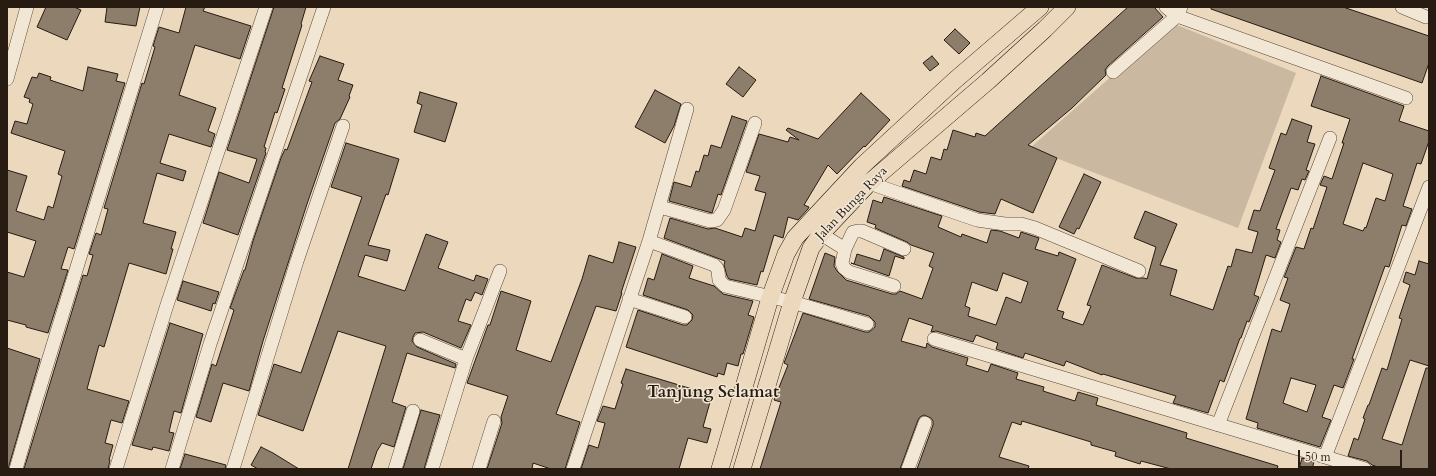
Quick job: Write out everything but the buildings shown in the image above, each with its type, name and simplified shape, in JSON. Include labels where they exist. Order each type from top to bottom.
[{"type":"main road","name":"Jalan Bunga Raya","points":[[720,469],[770,298],[786,254],[795,238],[862,166],[954,81],[1040,7]]},
{"type":"main road","name":"Jalan Bunga Raya","points":[[742,469],[792,302],[811,248],[821,234],[869,183],[988,81],[1067,7]]},
{"type":"street","points":[[7,79],[27,7]]},
{"type":"street","points":[[16,469],[157,7]]},
{"type":"street","points":[[116,469],[169,301],[266,7]]},
{"type":"street","points":[[172,469],[210,344],[324,7]]},
{"type":"street","points":[[1166,7],[1406,98]]},
{"type":"street","points":[[1402,7],[1426,17]]},
{"type":"street","points":[[1113,72],[1179,11]]},
{"type":"street","points":[[573,469],[660,207],[687,109]]},
{"type":"street","points":[[660,207],[710,221],[717,220],[724,210],[754,123]]},
{"type":"street","points":[[233,469],[297,261],[343,126]]},
{"type":"street","points":[[1218,425],[1330,138]]},
{"type":"street","points":[[869,183],[977,220],[1005,224],[1020,224],[1035,228],[1139,271]]},
{"type":"street","points":[[1325,457],[1429,187]]},
{"type":"street","points":[[894,286],[849,272],[844,268],[842,263],[845,249],[853,232],[862,231],[904,249]]},
{"type":"street","points":[[821,234],[845,249]]},
{"type":"street","points":[[649,241],[714,266],[717,268],[719,280],[725,286],[770,298],[792,302],[867,324]]},
{"type":"street","points":[[432,469],[466,359],[500,271]]},
{"type":"street","points":[[630,299],[685,317]]},
{"type":"street","points":[[420,340],[466,359]]},
{"type":"street","points":[[934,340],[1365,469]]},
{"type":"street","points":[[395,469],[413,411]]},
{"type":"street","points":[[479,469],[494,421]]},
{"type":"street","points":[[908,469],[925,423]]},
{"type":"shaded area","points":[[1172,23],[1296,73],[1238,228],[1030,148]]},
{"type":"district","name":"Tanjung Selamat","points":[[713,393]]}]
